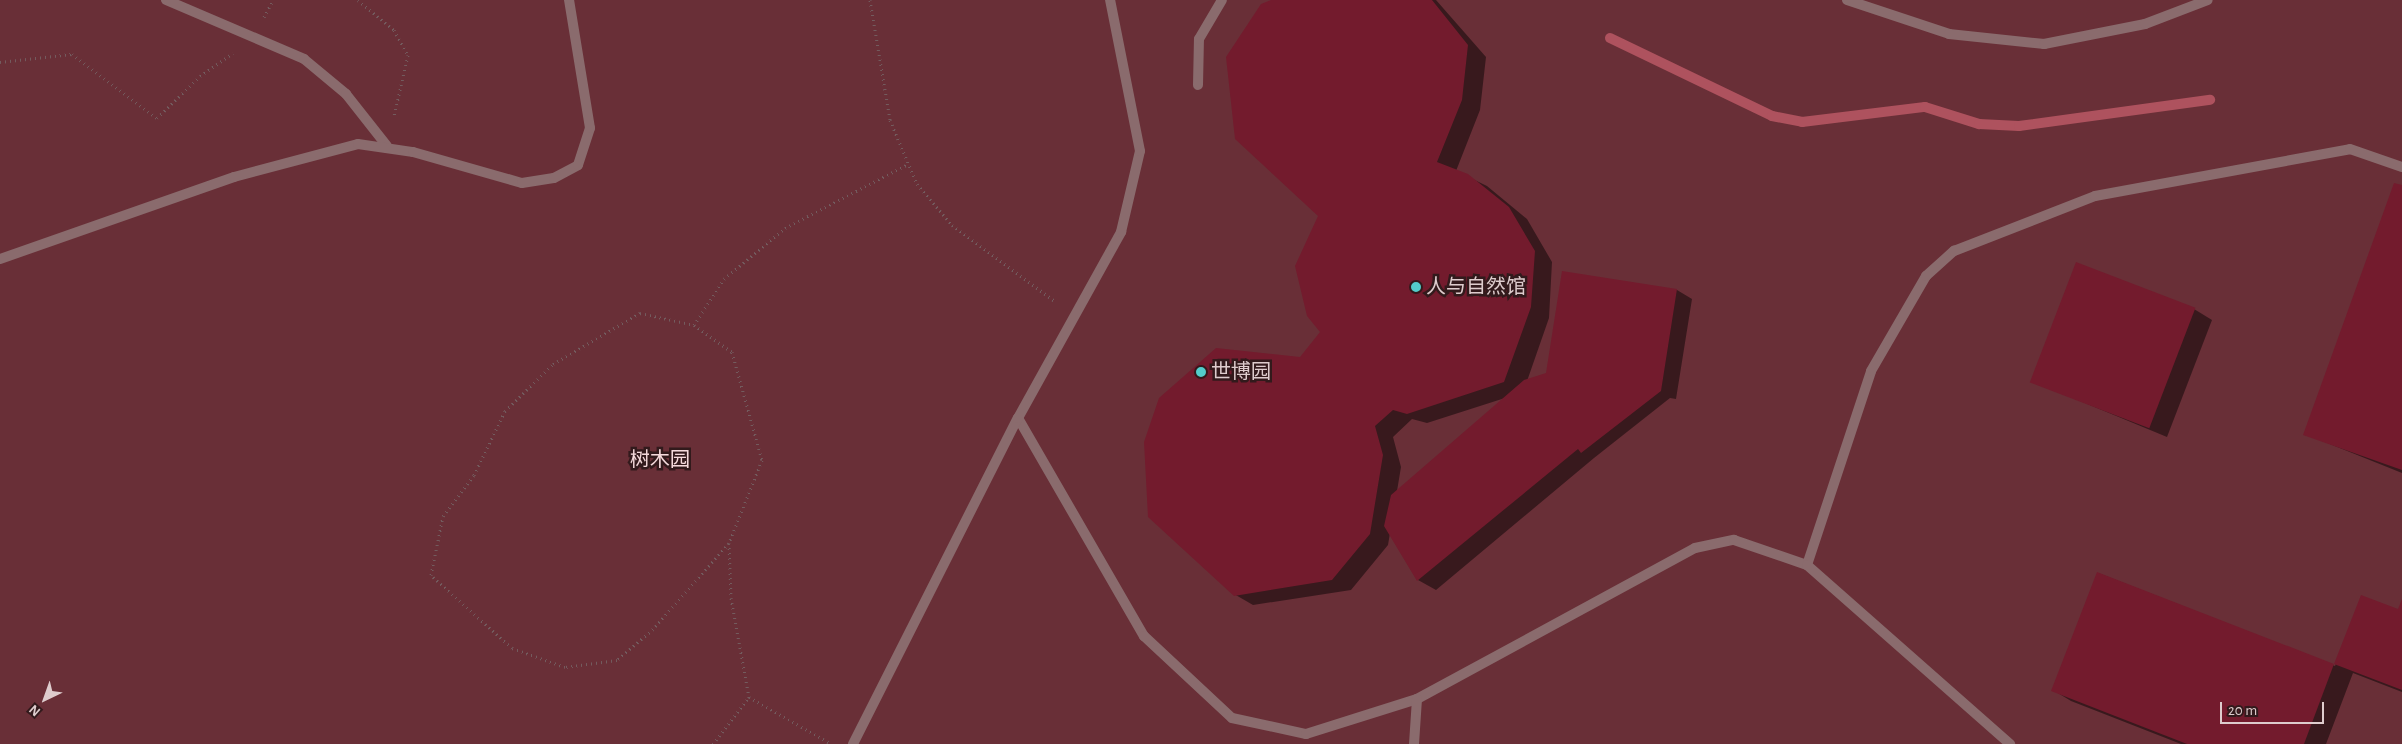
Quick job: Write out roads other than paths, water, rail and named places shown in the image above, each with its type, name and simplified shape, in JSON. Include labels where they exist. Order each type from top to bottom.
[{"type":"lane","points":[[166,0],[304,59],[346,94],[387,146]]},
{"type":"lane","points":[[0,259],[234,177],[358,144],[387,146],[522,183],[554,178],[578,166],[590,128],[569,0]]},
{"type":"lane","points":[[853,744],[1018,418],[1121,232],[1140,151],[1110,0]]},
{"type":"lane","points":[[1198,85],[1199,39],[1222,0]]},
{"type":"lane","points":[[1847,0],[1949,34],[2044,44],[2145,24],[2208,0]]},
{"type":"lane","points":[[1807,565],[1871,371],[1926,276],[1954,251],[2105,194],[2350,149],[2402,167]]},
{"type":"lane","points":[[1018,418],[1144,636],[1232,718],[1306,734],[1417,699],[1695,548],[1734,540],[1807,565],[2010,744]]},
{"type":"lane","points":[[1414,744],[1417,699]]},
{"type":"waterway","points":[[1610,38],[1772,116],[1802,122],[1925,107],[1979,124],[2019,126],[2210,100]]},
{"type":"place","name":"人与自然馆","points":[[1416,287]]},
{"type":"place","name":"世博园","points":[[1201,372]]},
{"type":"park label","name":"树木园","points":[[660,460]]}]
